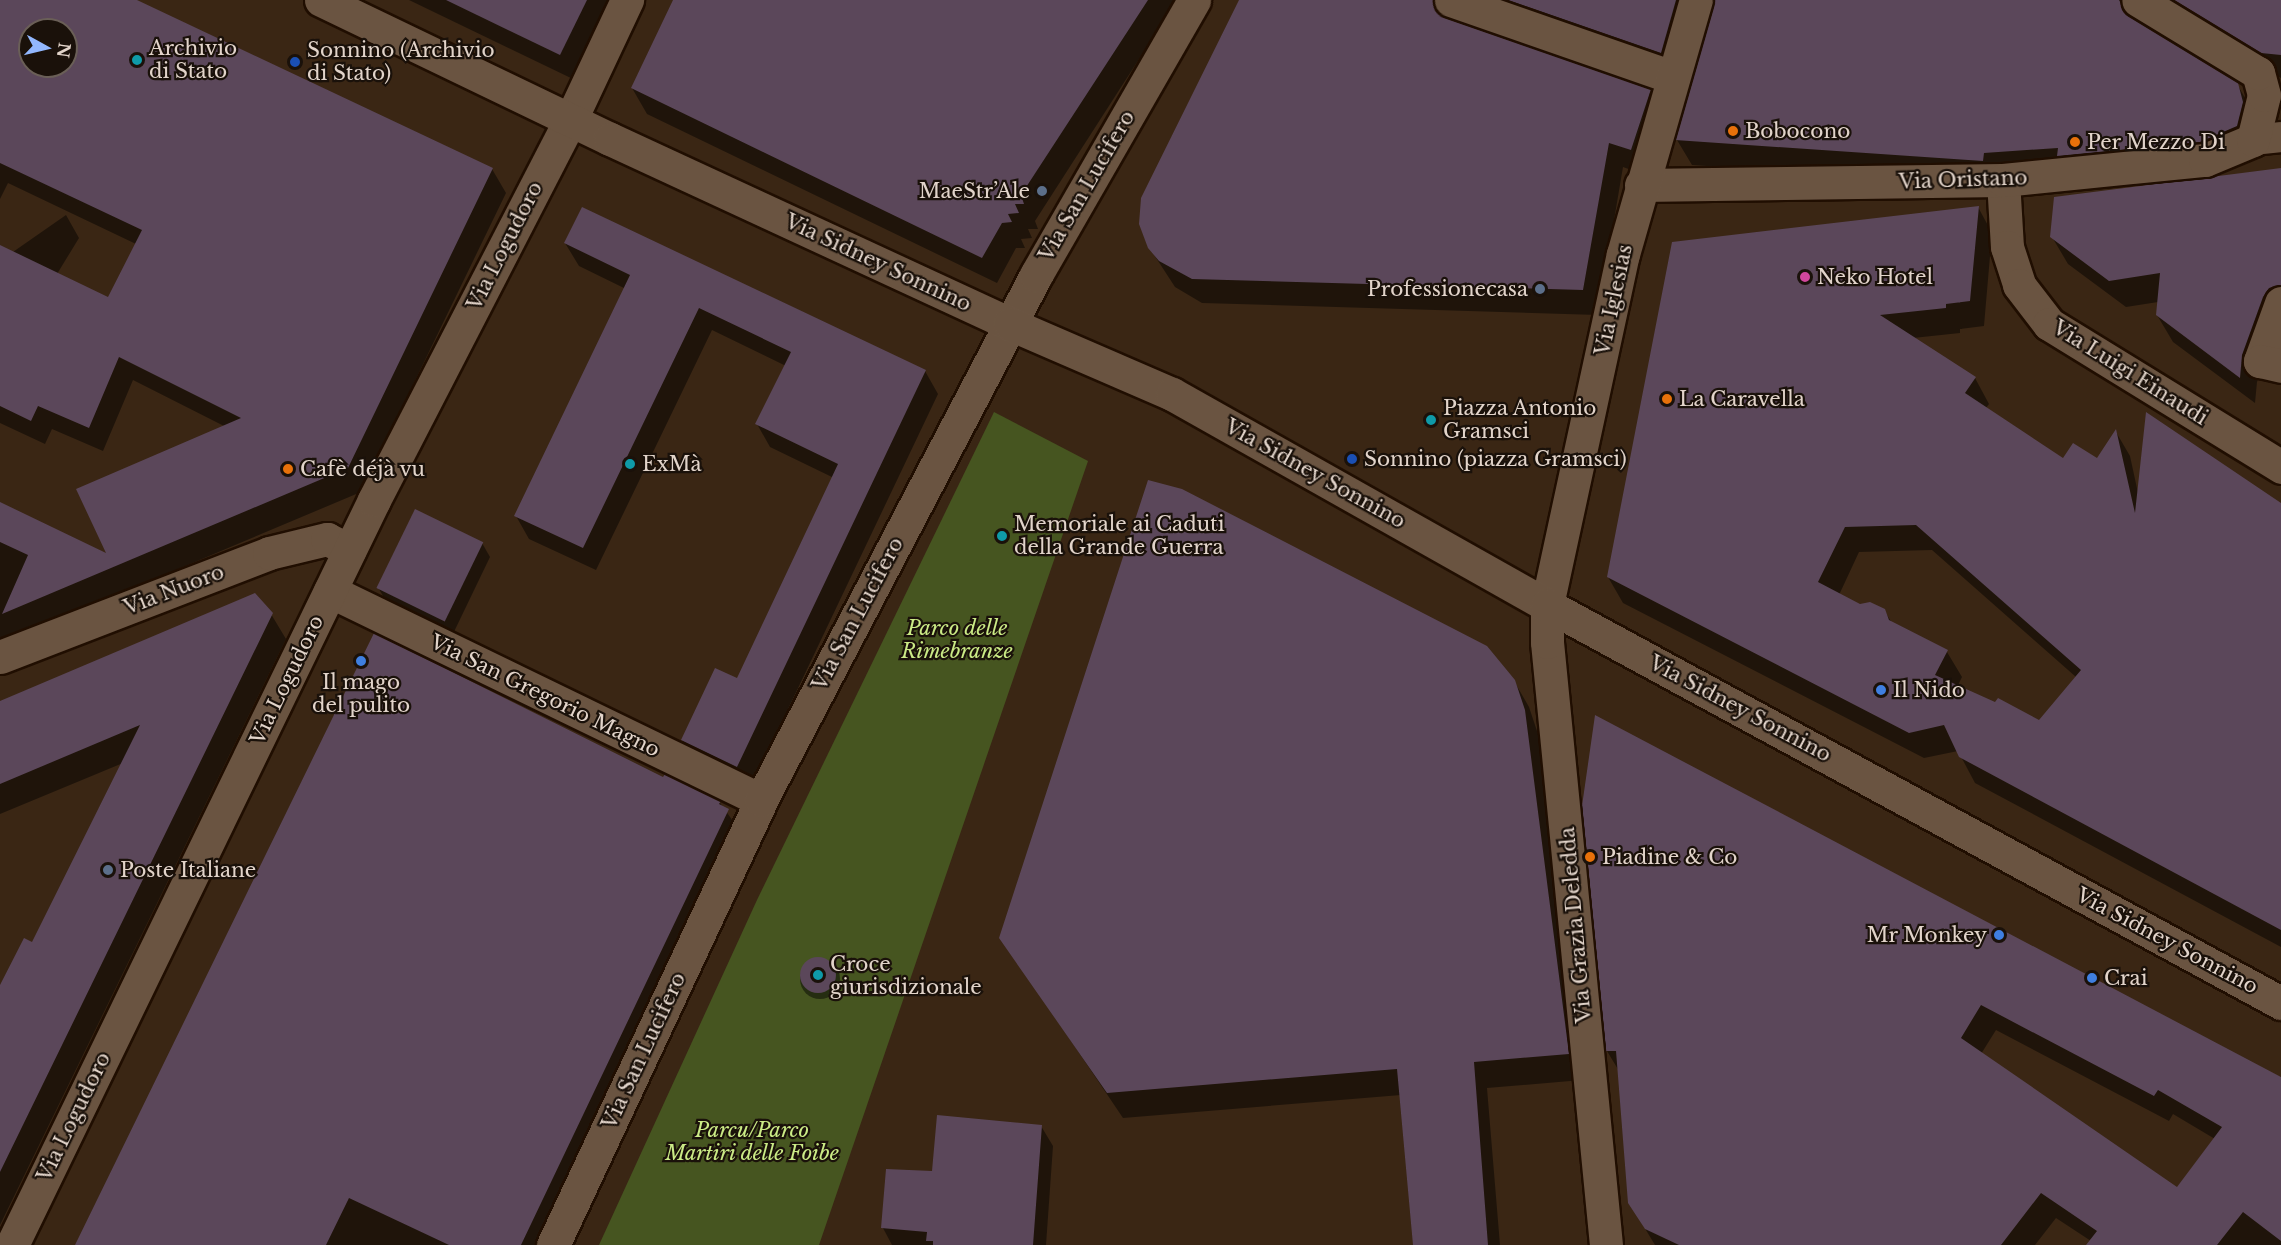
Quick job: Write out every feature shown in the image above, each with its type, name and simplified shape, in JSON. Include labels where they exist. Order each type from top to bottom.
[{"type":"street","name":"Via Sidney Sonnino","points":[[321,0],[1010,324],[1172,394],[1547,605],[2281,1003]]},
{"type":"street","name":"Via Logudoro","points":[[12,1245],[350,550],[571,119],[627,0]]},
{"type":"street","name":"Via San Lucifero","points":[[553,1245],[761,800],[1010,324],[1194,0]]},
{"type":"street","points":[[1451,0],[1672,77]]},
{"type":"street","name":"Via Iglesias","points":[[1547,605],[1641,185],[1696,0]]},
{"type":"street","points":[[2138,0],[2259,73],[2264,95],[2267,138]]},
{"type":"street","name":"Via Oristano","points":[[1641,185],[2003,180],[2205,160],[2267,138]]},
{"type":"street","name":"Via Luigi Einaudi","points":[[2003,180],[2007,247],[2019,285],[2049,324],[2281,467]]},
{"type":"street","points":[[2281,303],[2260,361],[2281,366]]},
{"type":"street","name":"Via Nuoro","points":[[0,657],[269,553],[327,539],[350,550]]},
{"type":"street","name":"Via San Gregorio Magno","points":[[330,591],[761,800]]},
{"type":"street","name":"Via Grazia Deledda","points":[[1547,605],[1547,642],[1606,1245]]},
{"type":"green space","name":"Parcu/Parco Martiri delle Foibe","points":[[994,412],[1088,461],[819,1245],[599,1245],[757,900]]},
{"type":"building","points":[[0,0],[137,0],[493,168],[348,468],[2,614],[28,555],[0,542],[0,502],[106,553],[76,489],[241,418],[119,357],[89,428],[38,406],[31,421],[0,406],[0,245],[108,297],[142,230],[0,163]]},
{"type":"building","points":[[446,0],[587,0],[560,55]]},
{"type":"building","points":[[673,0],[1148,0],[1021,195],[1024,204],[1015,204],[1019,213],[1008,214],[1012,222],[1002,223],[982,258],[631,88]]},
{"type":"building","points":[[1239,0],[1433,0],[1436,12],[1445,18],[1651,89],[1631,150],[1609,143],[1583,290],[1192,279],[1159,261],[1148,248],[1139,224],[1141,198]]},
{"type":"building","points":[[1508,0],[1676,0],[1661,53]]},
{"type":"building","points":[[1714,0],[2119,0],[2128,16],[2238,83],[2243,102],[2237,126],[2200,142],[2057,156],[2058,148],[1984,153],[1983,161],[1675,140]]},
{"type":"building","points":[[2174,0],[2281,0],[2281,55],[2261,53]]},
{"type":"building","points":[[2281,168],[2281,285],[2269,288],[2263,297],[2242,355],[2240,378],[2156,315],[2160,273],[2109,281],[2050,237],[2054,197]]},
{"type":"building","points":[[1979,206],[1970,301],[1946,304],[1946,308],[1880,315],[1976,377],[1965,393],[2063,458],[2073,443],[2097,458],[2116,429],[2135,513],[2146,412],[2281,503],[2281,930],[1959,757],[1944,725],[1909,733],[1607,577],[1672,242]],"holes":[[[1916,525],[2081,670],[2039,720],[1998,698],[1995,702],[1935,675],[1948,650],[1889,620],[1885,609],[1870,602],[1860,604],[1818,582],[1845,527]]]},
{"type":"building","points":[[582,207],[926,370],[737,767],[681,740],[715,668],[737,678],[838,464],[755,424],[791,352],[699,308],[583,548],[514,516],[630,275],[564,243]]},
{"type":"building","points":[[1148,480],[1182,489],[1487,646],[1515,680],[1525,710],[1569,1054],[1474,1062],[1488,1245],[1413,1245],[1397,1069],[1107,1093],[999,938]]},
{"type":"building","points":[[415,509],[483,542],[445,621],[376,588]]},
{"type":"building","points":[[255,593],[273,613],[0,1172],[0,985],[24,938],[32,942],[140,725],[0,784],[0,701]]},
{"type":"building","points":[[374,633],[663,777],[665,774],[721,801],[719,804],[729,809],[521,1245],[449,1245],[349,1198],[326,1245],[75,1245]]},
{"type":"building","points":[[1595,715],[2281,1077],[2281,1241],[2243,1212],[2217,1245],[2086,1245],[2097,1231],[2041,1193],[2001,1245],[1679,1245],[1645,1229],[1628,1203],[1616,1051],[1606,1051],[1582,806]],"holes":[[[1981,1005],[2154,1096],[2158,1090],[2222,1127],[2177,1187],[1961,1038]]]},
{"type":"building","name":"Croce giurisdizionale","points":[[818,957],[831,962],[836,975],[831,988],[818,993],[805,988],[800,975],[805,962]]},
{"type":"building","points":[[937,1115],[1042,1125],[1033,1245],[933,1245],[933,1241],[926,1241],[927,1232],[881,1228],[886,1169],[932,1171]]},
{"type":"place","name":"Archivio di Stato","points":[[137,60]]},
{"type":"place","name":"Sonnino (Archivio di Stato)","points":[[295,62]]},
{"type":"place","name":"Bobocono","points":[[1733,131]]},
{"type":"place","name":"Per Mezzo Di","points":[[2075,142]]},
{"type":"place","name":"MaeStr’Ale","points":[[1042,191]]},
{"type":"place","name":"Neko Hotel","points":[[1805,277]]},
{"type":"place","name":"Professionecasa","points":[[1540,289]]},
{"type":"place","name":"La Caravella","points":[[1667,399]]},
{"type":"place","name":"Piazza Antonio Gramsci","points":[[1431,420]]},
{"type":"place","name":"Sonnino (piazza Gramsci)","points":[[1352,459]]},
{"type":"place","name":"ExMà","points":[[630,464]]},
{"type":"place","name":"Cafè déjà vu","points":[[288,469]]},
{"type":"place","name":"Memoriale ai Caduti della Grande Guerra","points":[[1002,536]]},
{"type":"place","name":"Il mago del pulito","points":[[361,661]]},
{"type":"place","name":"Il Nido","points":[[1881,690]]},
{"type":"place","name":"Piadine & Co","points":[[1590,857]]},
{"type":"place","name":"Poste Italiane","points":[[108,870]]},
{"type":"place","name":"Mr Monkey","points":[[1999,935]]},
{"type":"place","name":"Croce giurisdizionale","points":[[818,975]]},
{"type":"place","name":"Crai","points":[[2092,978]]},
{"type":"park label","name":"Parco delle Rimebranze","points":[[957,640]]}]
